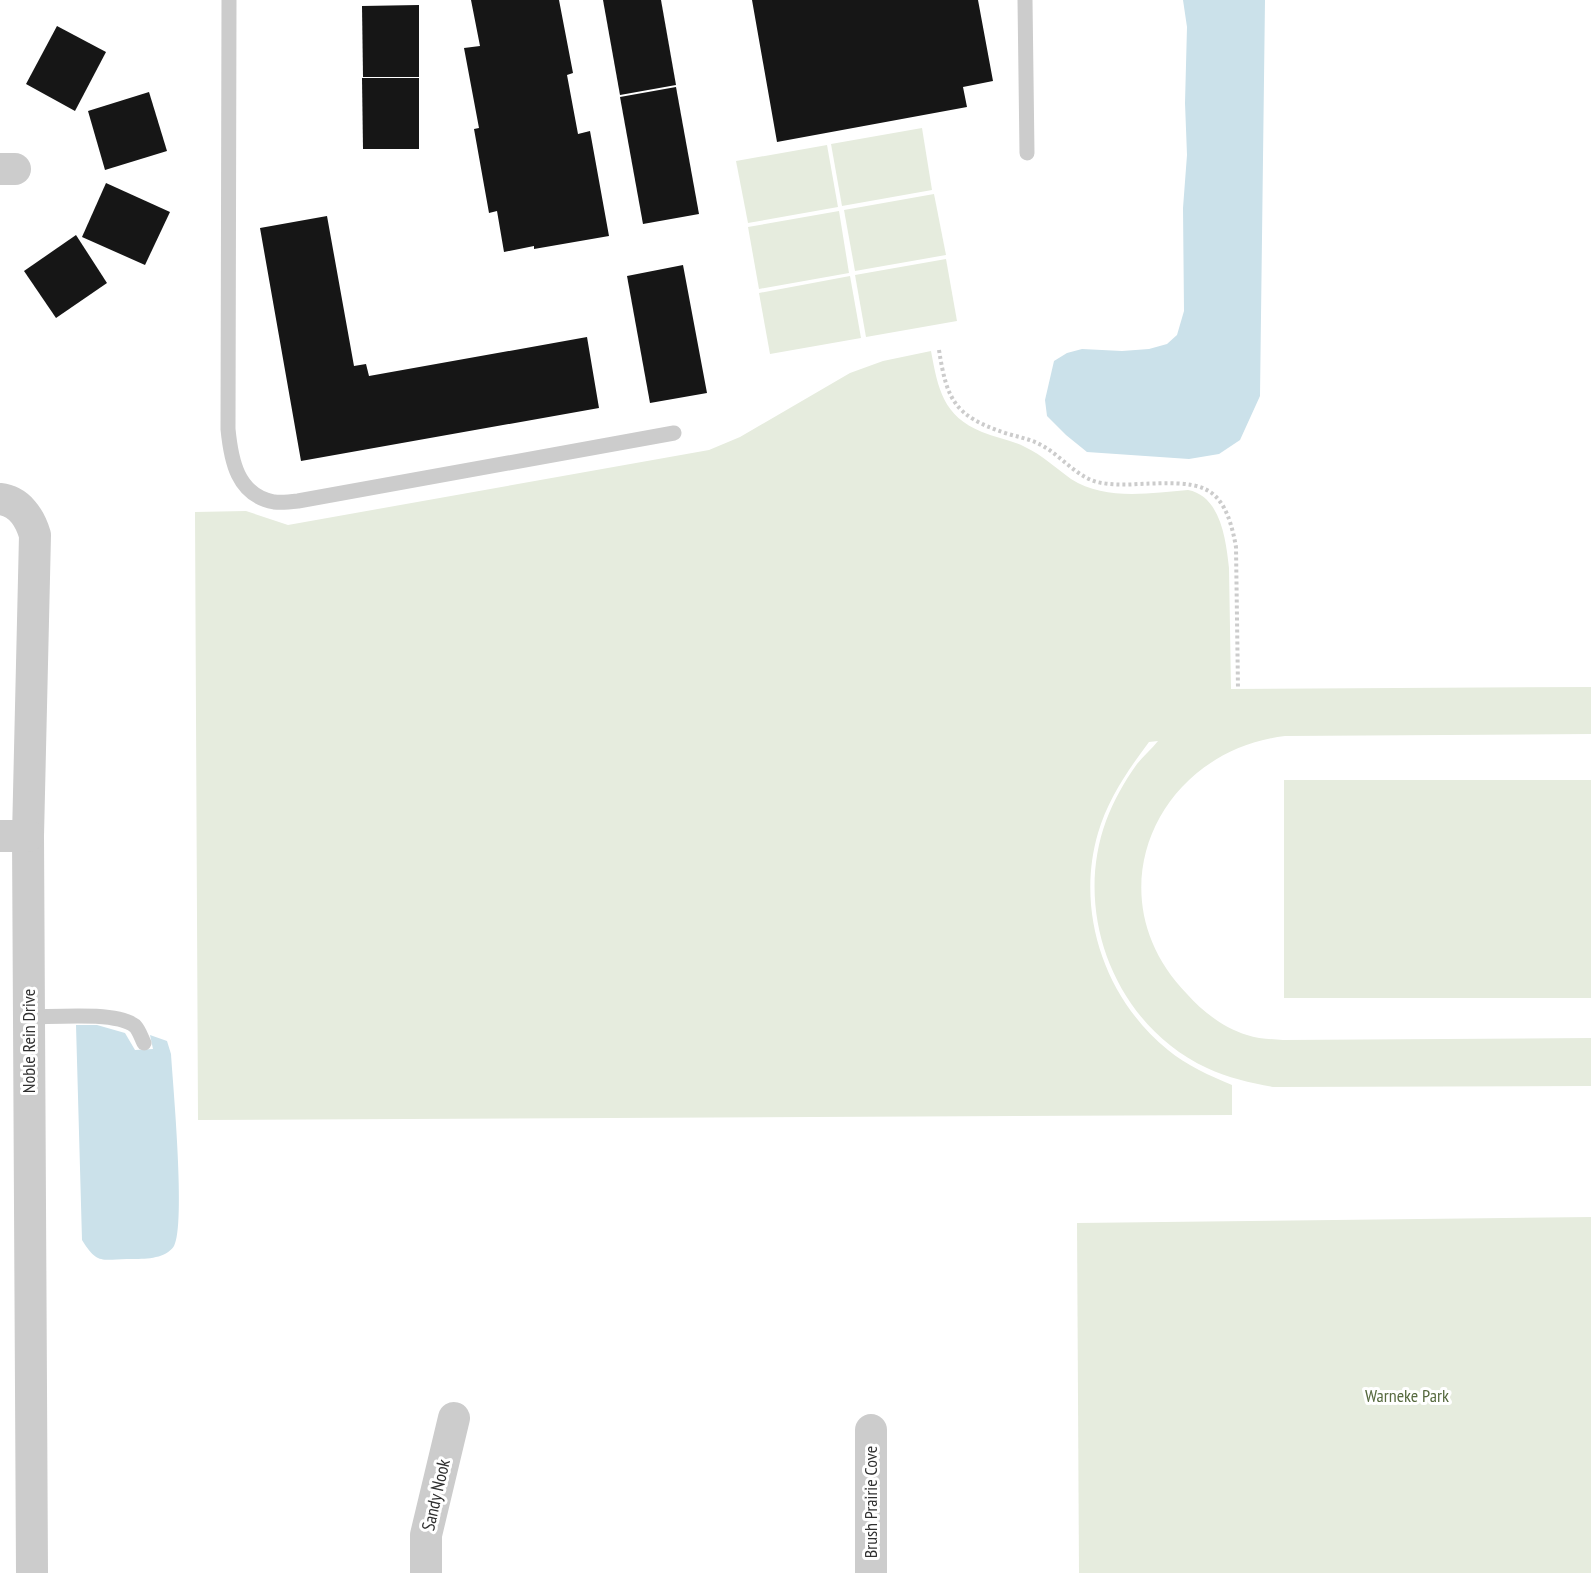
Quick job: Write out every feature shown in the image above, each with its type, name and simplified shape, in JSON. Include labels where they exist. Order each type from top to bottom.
[{"type":"street","name":"Noble Rein Drive","points":[[12,506],[32,523],[35,535],[14,836],[29,1017],[32,1573]]},
{"type":"street","name":"Sandy Nook","points":[[426,1573],[426,1535],[454,1418]]},
{"type":"street","name":"Brush Prairie Cove","points":[[871,1430],[871,1573]]},
{"type":"lane","points":[[229,0],[228,429],[231,457],[242,482],[260,498],[276,502],[298,501],[674,433]]},
{"type":"lane","points":[[1025,0],[1027,153]]},
{"type":"lane","points":[[29,1017],[94,1016],[123,1019],[137,1028],[144,1043]]},
{"type":"path","points":[[939,350],[950,395],[958,409],[978,422],[1030,439],[1096,482],[1119,485],[1196,484],[1211,492],[1224,506],[1232,525],[1236,548],[1238,689]]},
{"type":"green space","points":[[922,128],[932,190],[842,206],[831,144]]},
{"type":"green space","points":[[827,145],[838,207],[748,223],[736,161]]},
{"type":"green space","points":[[934,194],[946,255],[855,271],[844,210]]},
{"type":"green space","points":[[839,211],[849,273],[759,289],[748,227]]},
{"type":"green space","points":[[946,259],[957,321],[866,337],[855,275]]},
{"type":"green space","points":[[850,276],[861,338],[770,354],[759,293]]},
{"type":"green space","points":[[931,351],[936,377],[944,400],[959,418],[969,425],[1025,447],[1084,486],[1128,494],[1188,490],[1208,501],[1220,521],[1228,557],[1231,689],[1591,687],[1591,734],[1285,736],[1240,748],[1201,769],[1172,799],[1152,835],[1142,874],[1144,915],[1159,956],[1193,1001],[1214,1019],[1238,1032],[1283,1040],[1591,1038],[1591,1086],[1273,1087],[1215,1072],[1175,1049],[1148,1025],[1126,996],[1110,964],[1099,929],[1095,893],[1097,857],[1109,813],[1132,771],[1158,741],[1149,742],[1134,763],[1119,785],[1102,820],[1092,863],[1090,893],[1093,923],[1112,980],[1127,1006],[1146,1029],[1182,1061],[1232,1085],[1232,1115],[198,1120],[195,512],[246,511],[288,525],[709,450],[740,437],[850,373],[883,361]]},
{"type":"green space","points":[[1284,780],[1591,780],[1591,998],[1284,998]]},
{"type":"green space","name":"Warneke Park","points":[[1591,1217],[1591,1573],[1079,1573],[1077,1223]]},
{"type":"water","points":[[1183,0],[1265,0],[1260,396],[1240,440],[1219,454],[1189,459],[1087,452],[1047,416],[1045,400],[1054,361],[1067,353],[1082,349],[1122,351],[1149,349],[1167,344],[1177,335],[1184,311],[1183,208],[1187,155],[1185,103],[1187,27]]},
{"type":"water","points":[[76,1025],[97,1025],[125,1033],[135,1050],[153,1049],[150,1035],[167,1041],[171,1054],[174,1094],[179,1212],[174,1246],[165,1254],[153,1258],[100,1259],[82,1240]]},
{"type":"building","points":[[471,0],[559,0],[573,73],[567,75],[578,134],[590,131],[609,236],[504,252],[497,211],[489,213],[474,129],[479,128],[464,48],[480,46]]},
{"type":"building","points":[[603,0],[661,0],[676,85],[620,95]]},
{"type":"building","points":[[752,0],[978,0],[993,81],[963,87],[967,107],[777,142]]},
{"type":"building","points":[[419,5],[419,77],[363,77],[362,6]]},
{"type":"building","points":[[57,26],[106,52],[75,111],[26,84]]},
{"type":"building","points":[[362,78],[419,78],[419,149],[363,149]]},
{"type":"building","points":[[676,87],[699,214],[643,224],[620,97]]},
{"type":"building","points":[[149,92],[167,151],[105,170],[88,111]]},
{"type":"building","points":[[106,183],[170,212],[145,265],[82,237]]},
{"type":"building","points":[[327,216],[354,366],[366,364],[369,376],[587,337],[599,408],[301,461],[260,228]]},
{"type":"building","points":[[76,235],[107,283],[56,318],[24,271]]},
{"type":"building","points":[[683,265],[707,393],[650,403],[627,276]]}]
